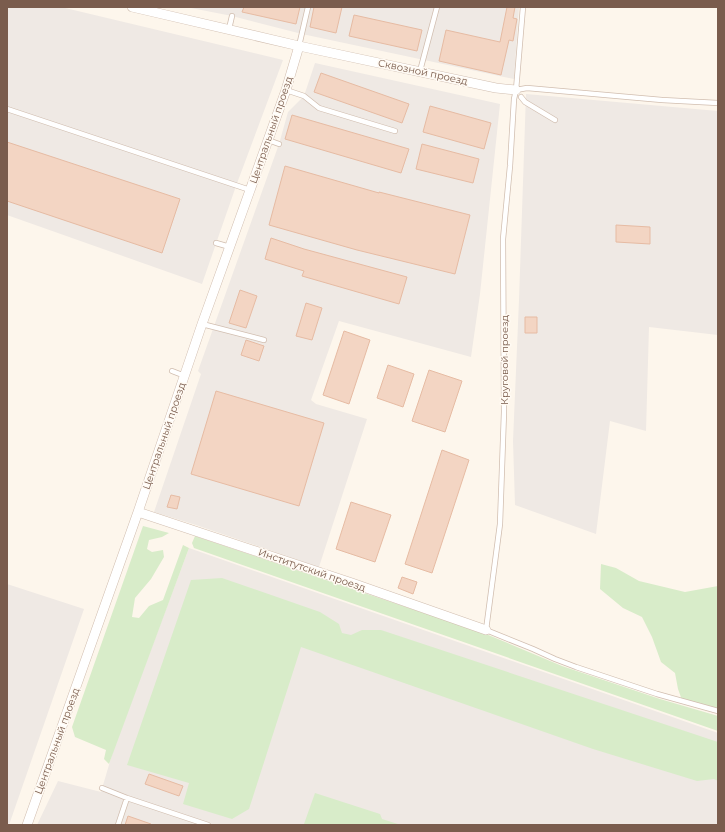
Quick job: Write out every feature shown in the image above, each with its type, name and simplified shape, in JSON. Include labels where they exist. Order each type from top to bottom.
[{"type":"street","name":"Сквозной проезд","points":[[132,7],[162,10],[229,29],[300,46],[420,71],[519,94]]},
{"type":"street","name":"Центральный проезд","points":[[27,825],[138,512],[202,324],[286,90],[300,46]]},
{"type":"street","name":"Институтский проезд","points":[[138,512],[353,582],[486,630]]},
{"type":"lane","points":[[300,46],[308,7]]},
{"type":"lane","points":[[420,71],[437,7]]},
{"type":"lane","name":"Круговой проезд","points":[[486,630],[500,524],[504,412],[503,239],[510,166],[514,99],[519,94],[523,7]]},
{"type":"lane","points":[[229,29],[232,16]]},
{"type":"lane","name":"Сквозной проезд","points":[[519,94],[527,88],[662,100],[718,103]]},
{"type":"lane","points":[[286,90],[304,96],[319,108],[395,132]]},
{"type":"lane","points":[[519,94],[525,102],[555,120]]},
{"type":"lane","points":[[7,109],[250,190]]},
{"type":"lane","points":[[268,140],[279,144]]},
{"type":"lane","points":[[216,243],[230,247]]},
{"type":"lane","points":[[202,324],[264,340]]},
{"type":"lane","points":[[172,371],[185,376]]},
{"type":"lane","points":[[486,630],[576,667],[657,694],[718,711]]},
{"type":"lane","points":[[102,788],[127,798],[208,825]]},
{"type":"lane","points":[[118,825],[127,798]]},
{"type":"shaded area","points":[[7,7],[61,7],[283,60],[236,186],[202,284],[7,215]]},
{"type":"shaded area","points":[[186,7],[519,7],[514,79],[302,34],[232,16]]},
{"type":"shaded area","points":[[315,63],[500,104],[480,294],[471,357],[339,321],[311,400],[316,404],[367,419],[319,567],[154,512],[201,374],[198,371],[279,144],[288,112],[304,96]]},
{"type":"shaded area","points":[[526,94],[718,111],[718,335],[649,327],[646,431],[610,421],[596,534],[515,505],[513,441]]},
{"type":"shaded area","points":[[189,548],[718,733],[718,825],[37,825],[58,781],[101,792],[114,748]]},
{"type":"shaded area","points":[[7,584],[84,609],[9,825],[7,825]]},
{"type":"green space","points":[[143,526],[169,533],[162,537],[149,540],[147,549],[152,552],[163,550],[164,557],[151,579],[135,598],[132,617],[139,618],[149,606],[163,600],[183,545],[189,548],[109,764],[104,759],[106,750],[75,737],[72,727]]},
{"type":"green space","points":[[195,536],[486,634],[562,666],[660,699],[718,716],[718,731],[194,548],[192,543]]},
{"type":"green space","points":[[601,564],[616,568],[639,581],[685,592],[718,586],[718,710],[682,700],[675,673],[661,662],[652,637],[642,617],[623,608],[600,589]]},
{"type":"green space","points":[[222,578],[320,612],[339,624],[342,633],[351,635],[362,630],[381,630],[718,742],[718,781],[714,779],[697,781],[593,749],[301,647],[249,809],[232,819],[183,804],[189,783],[127,765],[191,580]]},
{"type":"green space","points":[[315,793],[380,814],[382,819],[401,825],[304,824]]},
{"type":"building","points":[[244,7],[300,7],[296,24],[242,12]]},
{"type":"building","points":[[314,7],[342,7],[336,33],[310,27]]},
{"type":"building","points":[[507,7],[515,7],[513,18],[517,19],[513,41],[509,40],[501,75],[439,61],[446,30],[500,42]]},
{"type":"building","points":[[354,15],[422,30],[417,51],[349,36]]},
{"type":"building","points":[[321,73],[409,104],[402,123],[314,92]]},
{"type":"building","points":[[430,106],[491,123],[484,149],[423,132]]},
{"type":"building","points":[[292,115],[409,149],[401,173],[285,139]]},
{"type":"building","points":[[7,142],[180,199],[162,253],[7,201]]},
{"type":"building","points":[[422,144],[479,159],[473,183],[416,169]]},
{"type":"building","points":[[285,166],[379,193],[470,215],[455,274],[357,250],[269,225]]},
{"type":"building","points":[[616,225],[650,227],[650,244],[616,242]]},
{"type":"building","points":[[271,238],[304,249],[407,277],[399,304],[302,276],[304,271],[265,259]]},
{"type":"building","points":[[240,290],[257,296],[246,328],[229,323]]},
{"type":"building","points":[[306,303],[322,308],[312,340],[296,336]]},
{"type":"building","points":[[525,317],[537,317],[537,333],[525,333]]},
{"type":"building","points":[[344,331],[370,340],[349,404],[323,395]]},
{"type":"building","points":[[246,340],[264,346],[259,361],[241,355]]},
{"type":"building","points":[[388,365],[414,374],[403,407],[377,398]]},
{"type":"building","points":[[429,370],[462,381],[445,432],[412,421]]},
{"type":"building","points":[[216,391],[324,423],[299,506],[191,474]]},
{"type":"building","points":[[442,450],[469,460],[432,573],[405,564]]},
{"type":"building","points":[[171,495],[180,497],[177,509],[167,507]]},
{"type":"building","points":[[351,502],[391,515],[375,562],[336,549]]},
{"type":"building","points":[[402,577],[417,582],[413,594],[398,588]]},
{"type":"building","points":[[149,774],[183,786],[179,796],[145,784]]},
{"type":"building","points":[[128,816],[151,824],[151,825],[125,825]]}]
